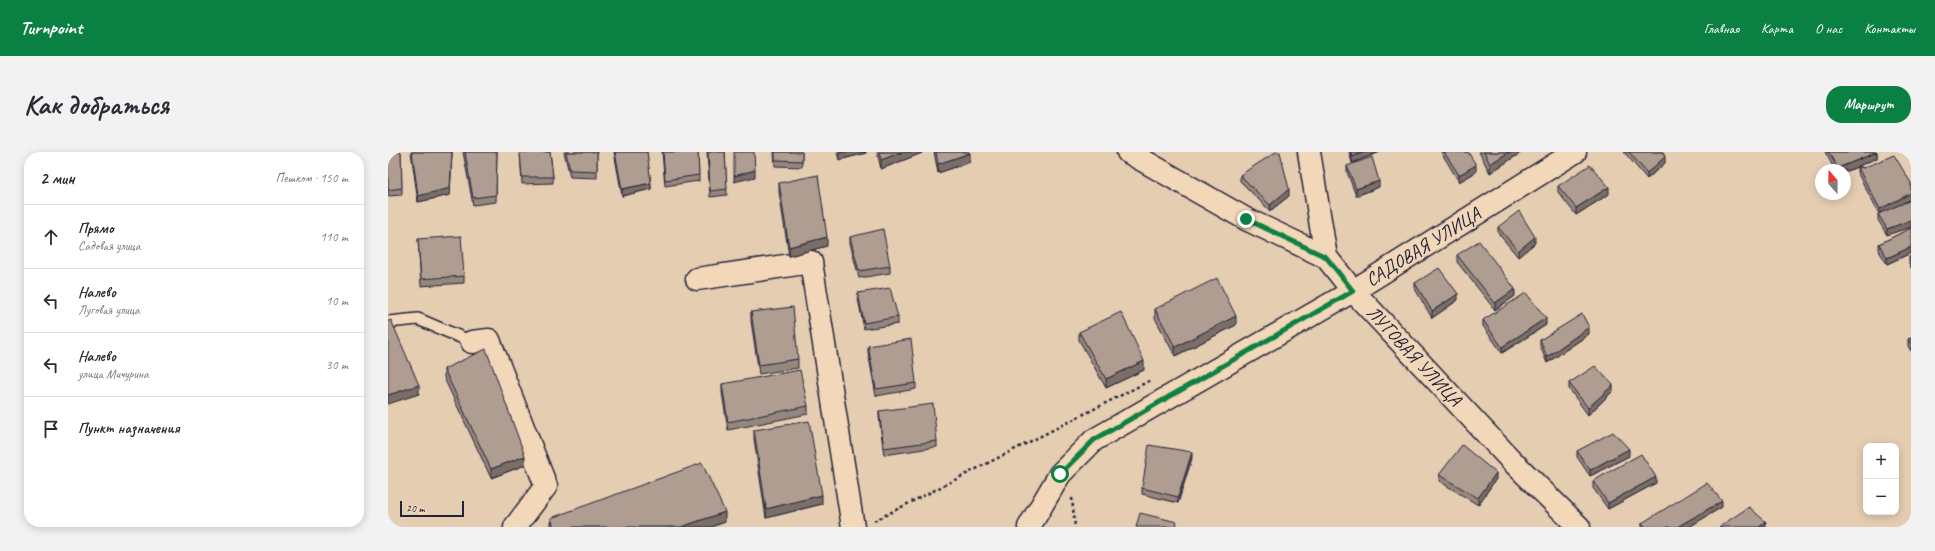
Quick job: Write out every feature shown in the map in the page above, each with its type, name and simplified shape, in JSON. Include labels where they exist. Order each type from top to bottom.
[{"type":"street","points":[[1128,152],[1246,219],[1326,257]]},
{"type":"street","name":"ЛУГОВАЯ УЛИЦА","points":[[1309,152],[1326,257],[1353,291],[1511,460],[1580,527]]},
{"type":"street","name":"САДОВАЯ УЛИЦА","points":[[1029,527],[1060,474],[1094,440],[1353,291],[1575,152]]},
{"type":"street","points":[[697,279],[811,262],[860,525]]},
{"type":"street","points":[[472,342],[489,340],[546,486],[515,527]]},
{"type":"lane","points":[[388,322],[418,319],[472,342]]},
{"type":"path","points":[[860,525],[882,519],[1152,379]]},
{"type":"building","points":[[388,152],[401,152],[402,188],[388,190]]},
{"type":"building","points":[[412,152],[452,152],[450,188],[418,196]]},
{"type":"building","points":[[465,152],[497,152],[496,195],[473,198]]},
{"type":"building","points":[[520,152],[550,152],[553,177],[522,177]]},
{"type":"building","points":[[566,152],[597,152],[597,171],[570,170]]},
{"type":"building","points":[[615,152],[647,152],[651,183],[622,189]]},
{"type":"building","points":[[663,152],[698,152],[699,175],[665,180]]},
{"type":"building","points":[[708,152],[725,152],[727,189],[710,191]]},
{"type":"building","points":[[734,152],[754,152],[755,170],[734,176]]},
{"type":"building","points":[[775,152],[802,152],[802,161],[775,160]]},
{"type":"building","points":[[879,152],[902,152],[881,160]]},
{"type":"building","points":[[936,152],[969,152],[970,153],[938,164]]},
{"type":"building","points":[[1276,152],[1280,152],[1289,189],[1270,205],[1240,175]]},
{"type":"building","points":[[1351,152],[1364,152],[1352,157]]},
{"type":"building","points":[[1444,152],[1468,152],[1476,165],[1459,175]]},
{"type":"building","points":[[1484,152],[1509,152],[1490,164]]},
{"type":"building","points":[[1629,152],[1663,152],[1665,157],[1647,173]]},
{"type":"building","points":[[1828,152],[1877,152],[1848,164],[1836,164]]},
{"type":"building","points":[[1894,155],[1911,183],[1911,193],[1880,209],[1857,166],[1863,168]]},
{"type":"building","points":[[1372,157],[1379,181],[1356,189],[1347,166]]},
{"type":"building","points":[[1590,165],[1609,187],[1576,208],[1558,186]]},
{"type":"building","points":[[818,175],[827,237],[789,247],[779,183]]},
{"type":"building","points":[[1911,200],[1911,220],[1887,229],[1878,214]]},
{"type":"building","points":[[1519,211],[1535,237],[1518,251],[1498,227]]},
{"type":"building","points":[[1911,228],[1911,247],[1887,258],[1879,244]]},
{"type":"building","points":[[883,229],[890,266],[859,271],[850,237]]},
{"type":"building","points":[[461,236],[464,276],[421,279],[418,239]]},
{"type":"building","points":[[1479,241],[1515,289],[1495,303],[1457,255]]},
{"type":"building","points":[[1439,268],[1458,294],[1432,311],[1415,283]]},
{"type":"building","points":[[1217,278],[1236,316],[1175,347],[1155,309]]},
{"type":"building","points":[[890,288],[898,317],[864,323],[858,293]]},
{"type":"building","points":[[1526,293],[1546,318],[1502,347],[1483,320]]},
{"type":"building","points":[[793,307],[798,359],[759,365],[751,312]]},
{"type":"building","points":[[1121,312],[1144,361],[1106,379],[1079,332]]},
{"type":"building","points":[[1582,314],[1589,327],[1547,357],[1540,340]]},
{"type":"building","points":[[391,320],[419,385],[388,395],[388,321]]},
{"type":"building","points":[[911,339],[916,383],[876,389],[868,346]]},
{"type":"building","points":[[486,349],[525,456],[491,469],[444,369]]},
{"type":"building","points":[[1595,366],[1613,385],[1588,408],[1569,383]]},
{"type":"building","points":[[800,370],[808,406],[728,422],[722,384]]},
{"type":"building","points":[[933,404],[937,441],[884,448],[879,411]]},
{"type":"building","points":[[809,421],[822,495],[766,509],[754,430]]},
{"type":"building","points":[[1613,432],[1629,449],[1590,470],[1577,451]]},
{"type":"building","points":[[1149,445],[1192,452],[1178,497],[1142,488]]},
{"type":"building","points":[[1462,445],[1496,473],[1478,498],[1439,475]]},
{"type":"building","points":[[1641,454],[1656,477],[1608,503],[1593,481]]},
{"type":"building","points":[[702,463],[725,512],[681,527],[554,527],[551,518]]},
{"type":"building","points":[[1707,483],[1722,501],[1677,527],[1646,527],[1642,523]]},
{"type":"building","points":[[1749,507],[1766,522],[1759,527],[1719,527]]},
{"type":"building","points":[[1140,513],[1177,522],[1176,527],[1136,527]]},
{"type":"route","points":[[1060,474],[1094,440],[1353,291],[1326,257],[1246,219]]}]
